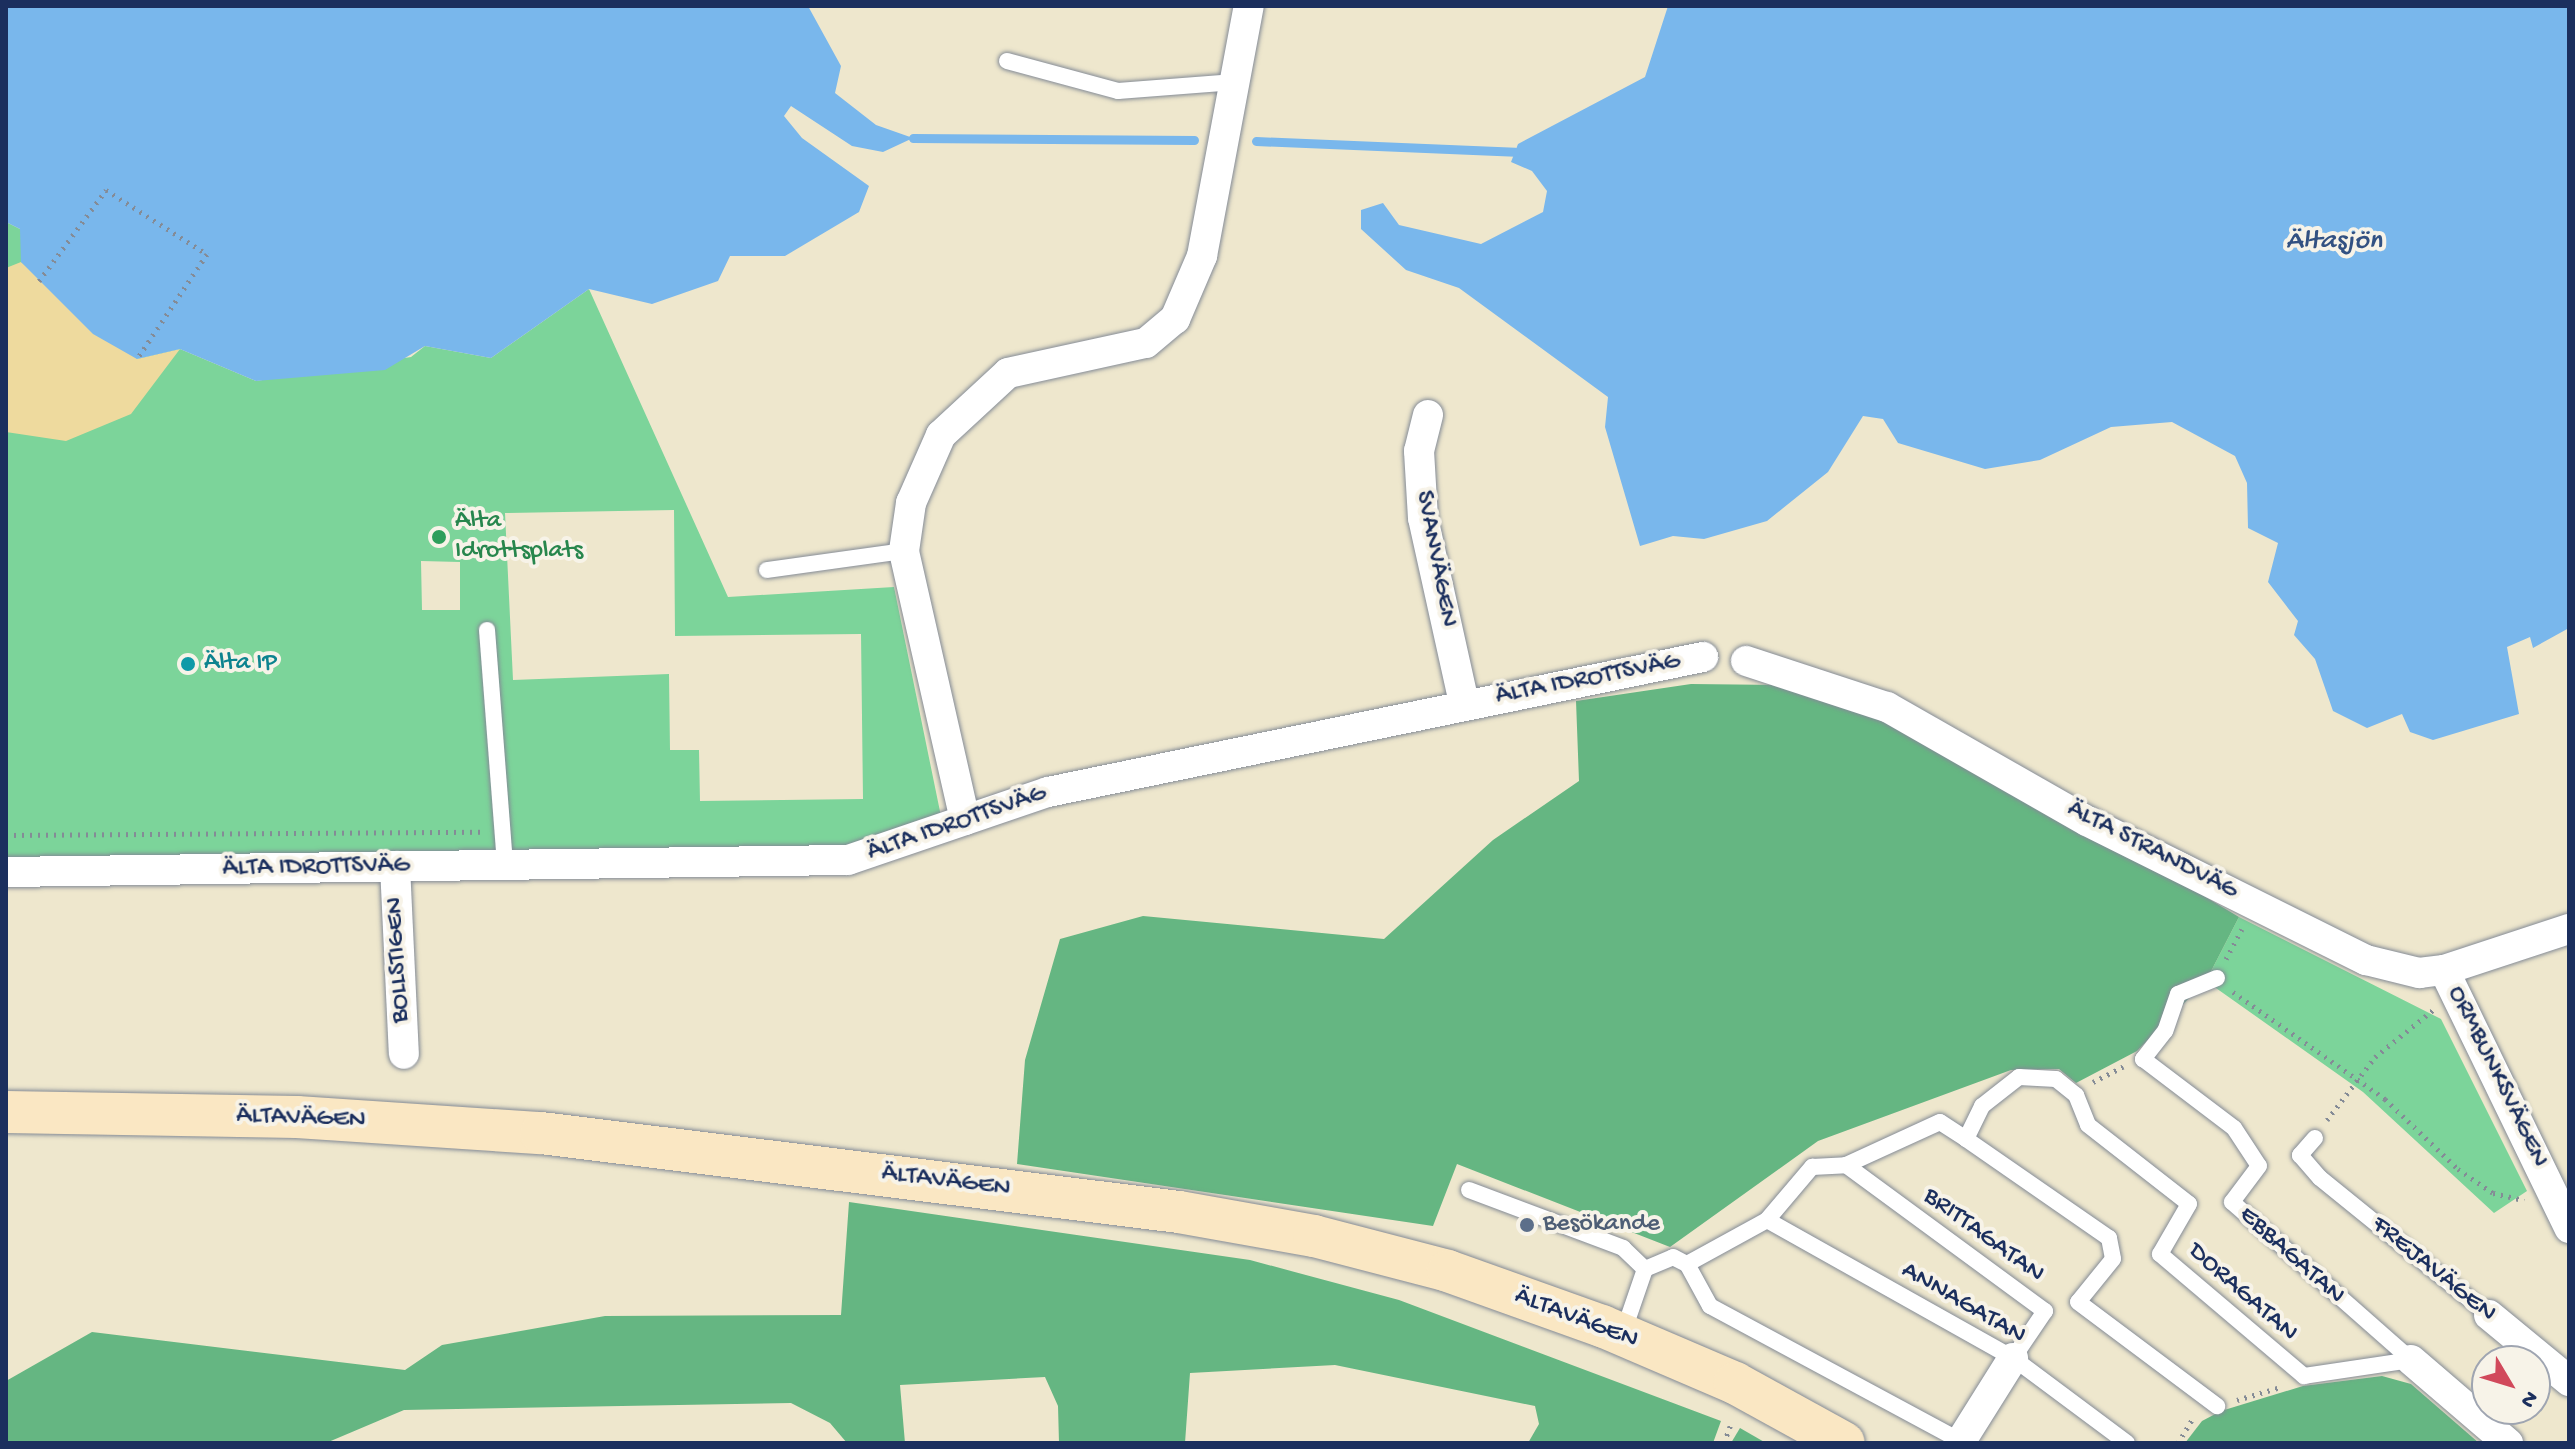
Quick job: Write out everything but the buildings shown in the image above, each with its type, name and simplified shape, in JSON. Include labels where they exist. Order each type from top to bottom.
[{"type":"main road","name":"ÄLTAVÄGEN","points":[[6,1112],[297,1117],[541,1133],[1179,1212],[1448,1271],[1623,1335],[1735,1383],[1844,1443]]},
{"type":"street","points":[[965,820],[904,551],[925,462],[987,388],[1033,363],[1146,343],[1175,319],[1202,256],[1249,6]]},
{"type":"street","name":"SVANVÄGEN","points":[[1428,415],[1419,451],[1422,506],[1464,703]]},
{"type":"street","name":"ÄLTA IDROTTSVÄG","points":[[6,872],[848,860],[1048,792],[1464,703],[1703,657]]},
{"type":"street","name":"ÄLTA STRANDVÄG","points":[[1746,661],[1887,707],[2087,821],[2366,960],[2419,973],[2444,970],[2569,929]]},
{"type":"street","name":"BOLLSTIGEN","points":[[395,866],[404,1054]]},
{"type":"street","name":"ORMBUNKSVÄGEN","points":[[2444,970],[2569,1228]]},
{"type":"street","name":"FREJAVÄGEN","points":[[2489,1315],[2569,1381]]},
{"type":"street","points":[[1962,1442],[2013,1358]]},
{"type":"street","name":"EBBAGATAN","points":[[2411,1360],[2508,1443]]},
{"type":"lane","points":[[1007,61],[1118,91],[1235,82]]},
{"type":"lane","points":[[767,570],[904,551]]},
{"type":"lane","points":[[487,630],[505,864]]},
{"type":"lane","points":[[2143,1059],[2165,1031],[2178,994],[2217,978]]},
{"type":"lane","name":"EBBAGATAN","points":[[2143,1059],[2234,1128],[2259,1166],[2232,1202],[2411,1360]]},
{"type":"lane","points":[[1966,1139],[1982,1106],[2019,1077],[2056,1079],[2076,1095]]},
{"type":"lane","name":"DORAGATAN","points":[[2076,1095],[2088,1125],[2189,1204],[2160,1254],[2304,1376],[2343,1376],[2411,1360]]},
{"type":"lane","points":[[1687,1264],[1767,1220],[1812,1167],[1846,1165],[1940,1122],[2109,1238],[2113,1259],[2078,1302],[2217,1406]]},
{"type":"lane","name":"FREJAVÄGEN","points":[[2315,1138],[2300,1155],[2489,1315]]},
{"type":"lane","name":"BRITTAGATAN","points":[[1846,1165],[2045,1311],[2013,1358]]},
{"type":"lane","points":[[1469,1190],[1623,1248],[1645,1269]]},
{"type":"lane","name":"ANNAGATAN","points":[[1767,1220],[2013,1358],[2127,1443]]},
{"type":"lane","points":[[1623,1335],[1645,1269],[1673,1257],[1687,1264],[1710,1306],[1962,1442]]},
{"type":"path","points":[[39,281],[106,190],[207,254],[137,359]]},
{"type":"path","points":[[6,835],[503,832]]},
{"type":"path","points":[[2256,904],[2217,978],[2357,1078],[2493,1193],[2522,1201],[2552,1192]]},
{"type":"path","points":[[2315,1138],[2357,1078],[2432,1011],[2444,970]]},
{"type":"path","points":[[2076,1095],[2143,1059]]},
{"type":"path","points":[[1719,1410],[1745,1423]]},
{"type":"path","points":[[1724,1443],[1733,1416]]},
{"type":"green space","name":"Älta Idrottsplats","points":[[6,222],[20,229],[137,359],[180,349],[256,381],[411,357],[425,346],[491,358],[589,289],[728,597],[894,587],[944,831],[875,855],[393,851],[6,869]],"holes":[[[674,510],[675,636],[861,634],[863,799],[700,801],[699,750],[670,750],[669,674],[513,680],[505,513]],[[421,561],[460,562],[460,610],[422,610]]]},
{"type":"green space","points":[[1691,684],[1784,685],[1933,734],[2239,917],[2206,981],[2137,1051],[2076,1083],[2059,1069],[2011,1070],[1818,1141],[1670,1247],[1457,1164],[1433,1226],[1017,1164],[1025,1060],[1060,939],[1143,916],[1384,939],[1493,840],[1579,781],[1576,701]]},
{"type":"green space","points":[[2239,917],[2441,1019],[2527,1191],[2494,1213],[2363,1092],[2206,981]]},
{"type":"green space","points":[[849,1202],[1250,1260],[1399,1300],[1721,1421],[1713,1443],[1528,1443],[1539,1424],[1535,1406],[1335,1365],[1190,1373],[1185,1443],[1059,1443],[1058,1406],[1045,1377],[900,1385],[905,1443],[847,1443],[830,1423],[791,1403],[404,1410],[326,1443],[6,1443],[6,1381],[92,1332],[405,1370],[442,1345],[605,1316],[841,1315]]},
{"type":"green space","points":[[2382,1376],[2411,1384],[2479,1443],[2185,1443],[2202,1421],[2221,1411],[2303,1386]]},
{"type":"green space","points":[[1740,1428],[1766,1443],[1731,1443]]},
{"type":"sand","points":[[21,262],[137,359],[180,349],[131,414],[66,441],[6,432],[6,268]]},
{"type":"water","points":[[6,6],[808,6],[841,66],[835,93],[876,125],[913,138],[883,152],[852,146],[791,106],[784,116],[802,138],[869,186],[859,212],[785,256],[730,256],[718,281],[652,304],[589,289],[491,358],[425,346],[385,370],[256,381],[180,349],[137,359],[93,334],[21,262],[20,229],[6,222]]},
{"type":"water","name":"Ältasjön","points":[[1668,6],[2569,6],[2569,628],[2533,648],[2530,637],[2507,647],[2519,714],[2433,740],[2410,732],[2402,714],[2367,728],[2333,711],[2315,659],[2294,635],[2298,621],[2268,582],[2278,543],[2248,528],[2247,483],[2235,456],[2172,422],[2111,427],[2040,460],[1985,469],[1898,443],[1883,419],[1863,416],[1828,472],[1767,521],[1704,539],[1673,536],[1640,546],[1605,427],[1608,397],[1459,288],[1406,270],[1361,229],[1361,210],[1383,203],[1399,225],[1481,244],[1543,212],[1547,191],[1532,171],[1511,162],[1518,144],[1645,77]]},
{"type":"waterway","points":[[913,138],[1194,140]]},
{"type":"waterway","points":[[1256,141],[1515,152]]},
{"type":"place","name":"Älta Idrottsplats","points":[[439,537]]},
{"type":"place","name":"Älta IP","points":[[188,664]]},
{"type":"place","name":"Besökande","points":[[1527,1225]]}]
